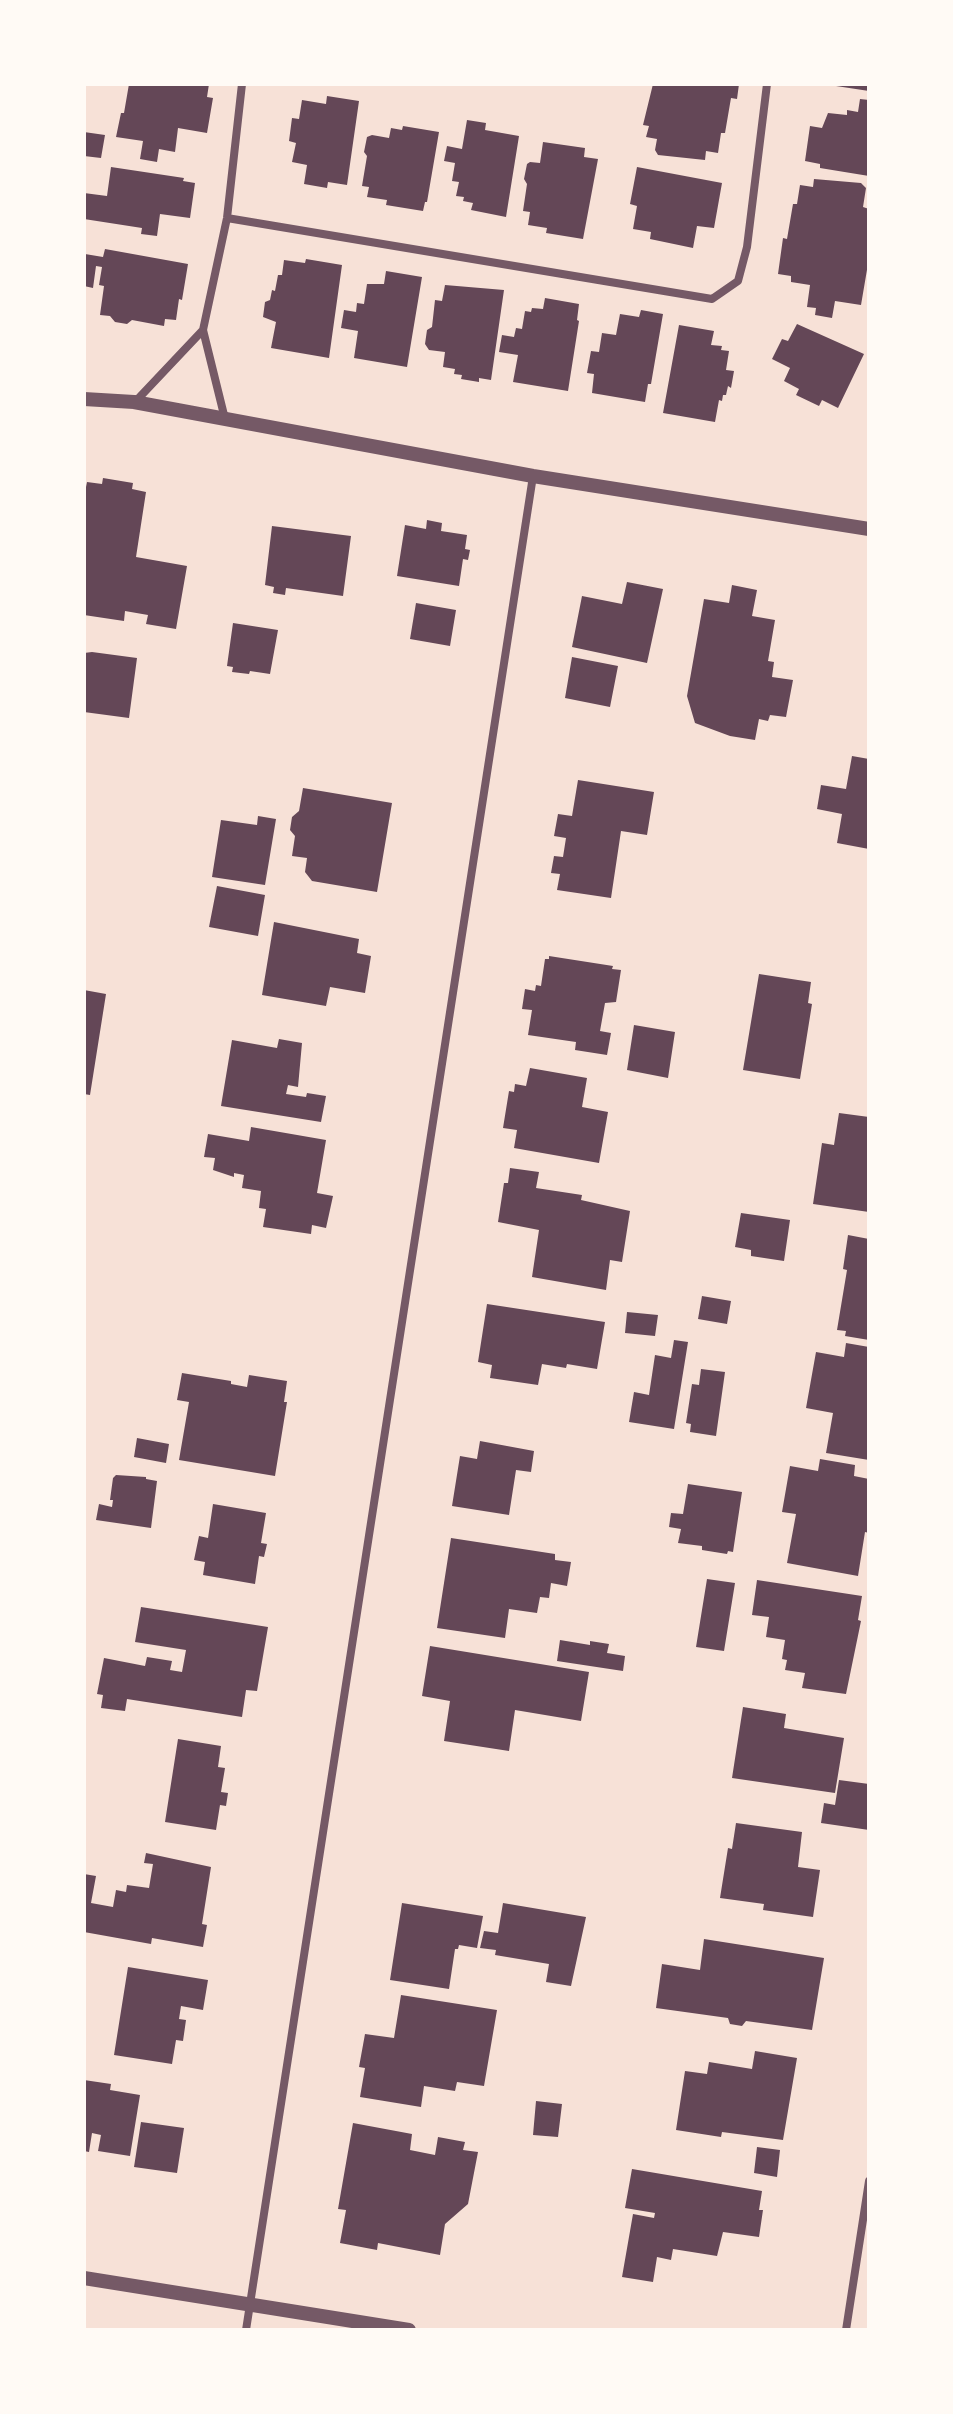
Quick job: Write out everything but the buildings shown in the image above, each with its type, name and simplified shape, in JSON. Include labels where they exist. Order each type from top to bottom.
[{"type":"street","points":[[225,420],[203,330],[227,218],[242,84]]},
{"type":"street","points":[[227,218],[712,299],[738,281],[747,247],[767,84]]},
{"type":"street","points":[[134,402],[203,330]]},
{"type":"street","points":[[84,399],[134,402],[533,476],[869,529]]},
{"type":"street","points":[[246,2330],[533,476]]},
{"type":"street","points":[[846,2330],[869,2181]]},
{"type":"street","points":[[84,2278],[409,2330]]}]
